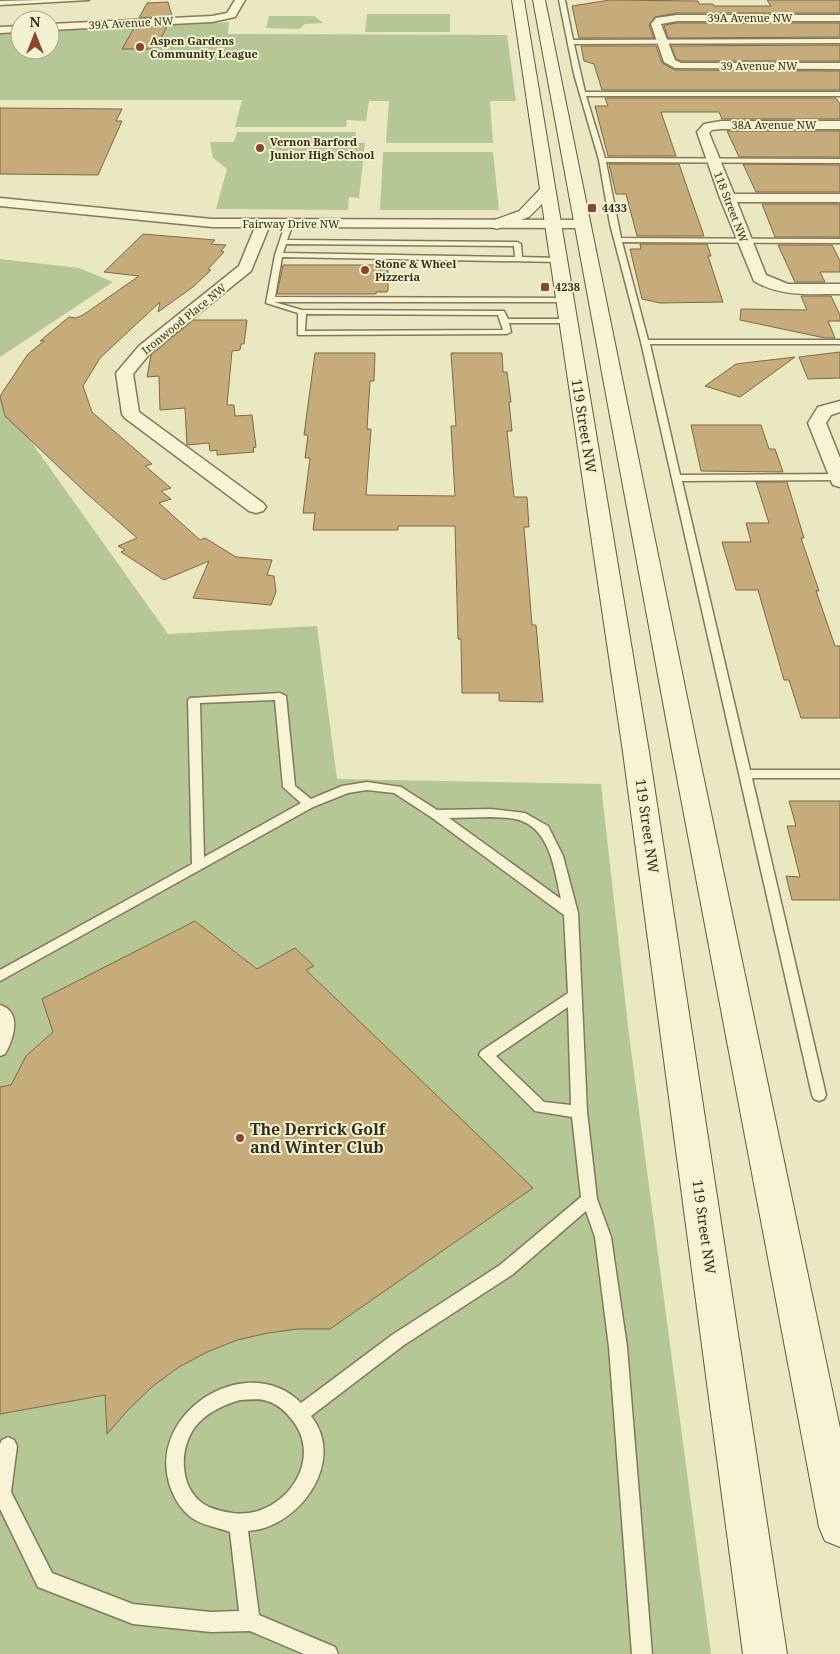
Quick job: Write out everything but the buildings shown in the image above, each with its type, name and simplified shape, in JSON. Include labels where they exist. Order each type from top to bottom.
[{"type":"main road","name":"119 Street NW","points":[[518,0],[636,752],[766,1654]]},
{"type":"main road","points":[[539,0],[840,1527]]},
{"type":"main road","points":[[497,224],[524,214],[547,191]]},
{"type":"street","name":"39A Avenue NW","points":[[60,27],[212,19],[231,15],[240,0]]},
{"type":"street","name":"39A Avenue NW","points":[[663,42],[656,24],[660,20],[677,18],[840,18]]},
{"type":"street","name":"39 Avenue NW","points":[[663,42],[670,62],[679,66],[840,66]]},
{"type":"street","name":"38A Avenue NW","points":[[708,127],[730,124],[840,125]]},
{"type":"street","name":"118 Street NW","points":[[708,127],[704,129],[703,135],[757,275],[769,284],[788,289],[840,289]]},
{"type":"street","points":[[727,198],[840,198]]},
{"type":"street","name":"Fairway Drive NW","points":[[0,202],[184,221],[289,224],[455,234],[497,224],[583,224]]},
{"type":"street","name":"Ironwood Place NW","points":[[256,507],[131,414],[124,373],[145,349],[246,268],[263,224]]},
{"type":"street","points":[[832,408],[817,423],[840,478]]},
{"type":"lane","points":[[0,4],[86,0]]},
{"type":"lane","points":[[562,0],[582,94],[602,160],[619,240],[645,342],[819,1095]]},
{"type":"lane","points":[[571,42],[840,42]]},
{"type":"lane","points":[[582,94],[840,94]]},
{"type":"lane","points":[[602,160],[840,161]]},
{"type":"lane","points":[[289,224],[279,255],[270,303],[302,312],[501,313],[507,332],[301,333],[302,312]]},
{"type":"lane","points":[[284,242],[455,234],[517,244],[519,259]]},
{"type":"lane","points":[[454,257],[455,234]]},
{"type":"lane","points":[[619,240],[840,241]]},
{"type":"lane","points":[[279,255],[558,260]]},
{"type":"lane","points":[[271,299],[566,311]]},
{"type":"lane","points":[[505,321],[566,311]]},
{"type":"lane","points":[[645,342],[840,342]]},
{"type":"lane","points":[[676,478],[840,478]]},
{"type":"lane","points":[[198,867],[194,700],[280,696],[289,787],[309,804]]},
{"type":"lane","points":[[744,774],[840,774]]},
{"type":"lane","points":[[0,976],[309,804],[346,789],[367,786],[397,790],[435,814],[572,912]]},
{"type":"lane","points":[[435,814],[491,813],[525,817],[544,830],[557,856],[572,912],[579,1112],[589,1199],[603,1237],[618,1347],[642,1654]]},
{"type":"lane","points":[[575,995],[486,1055],[540,1108],[579,1112]]},
{"type":"lane","points":[[0,1010],[8,1024],[7,1036],[0,1050]]},
{"type":"lane","points":[[300,1414],[398,1340],[506,1270],[589,1199]]},
{"type":"lane","points":[[240,1392],[263,1392],[284,1400],[300,1414],[311,1432],[314,1452],[310,1474],[300,1494],[283,1510],[261,1521],[238,1524],[216,1521],[196,1510],[182,1494],[175,1473],[175,1450],[183,1429],[198,1411],[218,1399],[240,1392]]},
{"type":"lane","points":[[8,1446],[2,1493],[45,1580],[133,1614],[211,1622],[250,1621],[328,1654]]},
{"type":"lane","points":[[238,1524],[250,1621]]},
{"type":"green space","points":[[367,14],[450,14],[450,32],[365,32]]},
{"type":"green space","points":[[269,16],[314,16],[323,23],[305,24],[299,29],[266,28]]},
{"type":"green space","points":[[229,22],[228,34],[507,35],[516,101],[490,101],[493,143],[386,143],[389,101],[369,101],[366,121],[347,120],[346,127],[235,127],[242,100],[0,100],[0,33],[10,32],[10,60],[60,60],[60,30]]},
{"type":"green space","points":[[237,132],[356,132],[355,142],[365,143],[359,198],[349,197],[348,210],[216,209],[227,169],[213,158],[210,142],[234,142]]},
{"type":"green space","points":[[383,152],[493,152],[499,210],[380,210]]},
{"type":"green space","points":[[0,259],[79,268],[113,282],[0,357]]},
{"type":"green space","points":[[0,398],[168,634],[317,626],[337,779],[601,784],[629,1035],[711,1654],[0,1654]]},
{"type":"place","name":"Aspen Gardens Community League","points":[[140,47]]},
{"type":"place","name":"Vernon Barford Junior High School","points":[[260,148]]},
{"type":"place","name":"4433","points":[[592,208]]},
{"type":"place","name":"Stone & Wheel Pizzeria","points":[[365,270]]},
{"type":"place","name":"4238","points":[[545,287]]},
{"type":"place","name":"The Derrick Golf and Winter Club","points":[[240,1138]]}]
